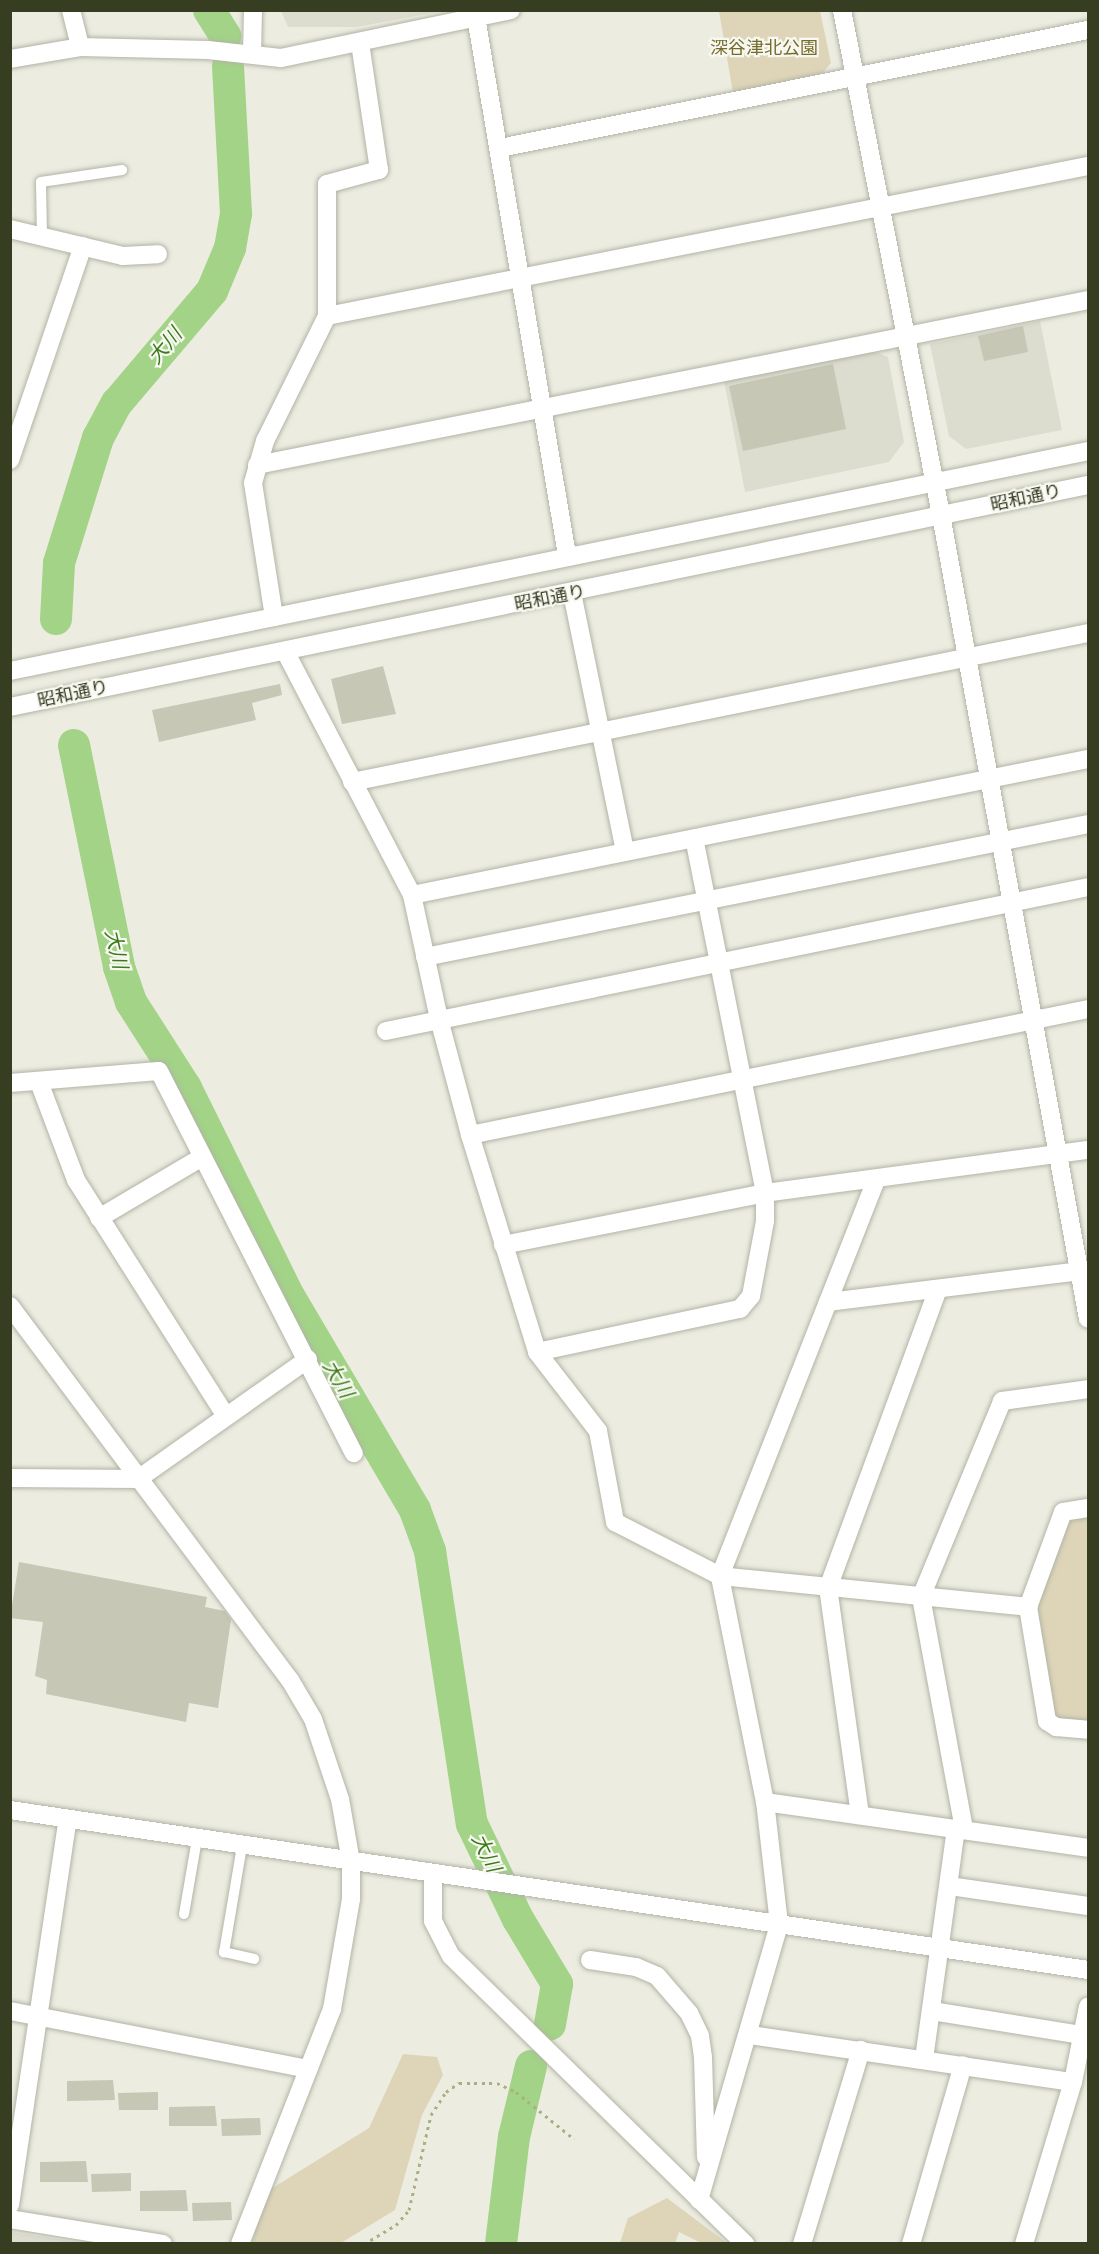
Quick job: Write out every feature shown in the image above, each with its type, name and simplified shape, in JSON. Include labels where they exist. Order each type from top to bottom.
[{"type":"street","points":[[71,10],[80,46]]},
{"type":"street","points":[[252,54],[253,10]]},
{"type":"street","points":[[10,58],[80,46],[252,54],[281,58],[511,10]]},
{"type":"street","points":[[842,10],[853,76],[941,515],[1059,1154],[1084,1271],[1089,1320]]},
{"type":"street","points":[[476,17],[500,148],[519,279],[567,555]]},
{"type":"street","points":[[500,148],[1089,30]]},
{"type":"street","points":[[274,617],[253,483],[257,465],[327,316],[327,184],[379,170],[360,43]]},
{"type":"street","points":[[327,316],[1089,166]]},
{"type":"street","points":[[10,229],[123,256],[158,254]]},
{"type":"street","points":[[10,460],[83,246]]},
{"type":"street","points":[[257,465],[1089,300]]},
{"type":"street","name":"昭和通り","points":[[10,671],[567,555],[1089,451]]},
{"type":"street","name":"昭和通り","points":[[10,707],[1089,485]]},
{"type":"street","points":[[572,593],[625,852]]},
{"type":"street","points":[[352,782],[1089,633]]},
{"type":"street","points":[[285,651],[412,895],[439,1019],[470,1135],[537,1352],[598,1431],[615,1522],[720,1576],[1028,1606]]},
{"type":"street","points":[[412,895],[1089,759]]},
{"type":"street","points":[[425,957],[1089,824]]},
{"type":"street","points":[[537,1352],[740,1309],[751,1296],[765,1221],[765,1193],[721,964],[694,839]]},
{"type":"street","points":[[386,1031],[1089,887]]},
{"type":"street","points":[[470,1135],[1089,1009]]},
{"type":"street","points":[[10,1083],[159,1071],[354,1453]]},
{"type":"street","points":[[39,1082],[76,1180],[226,1416]]},
{"type":"street","points":[[503,1245],[765,1193],[1089,1150]]},
{"type":"street","points":[[99,1218],[201,1157]]},
{"type":"street","points":[[699,2200],[708,2162],[750,2035],[779,1924],[765,1802],[720,1576],[876,1180]]},
{"type":"street","points":[[828,1302],[937,1292],[1084,1271]]},
{"type":"street","points":[[860,1815],[828,1588],[937,1292]]},
{"type":"street","points":[[12,1309],[290,1680],[313,1719],[335,1779],[351,1862],[351,1899],[341,1968],[332,2009],[240,2244]]},
{"type":"street","points":[[10,1478],[138,1479],[308,1359]]},
{"type":"street","points":[[924,2059],[949,1886],[960,1828],[921,1597],[1002,1401],[1089,1389]]},
{"type":"street","points":[[1089,1508],[1063,1512],[1028,1606],[1047,1721],[1056,1727],[1089,1730]]},
{"type":"street","points":[[765,1802],[1089,1848]]},
{"type":"street","points":[[10,1810],[1089,1970]]},
{"type":"street","points":[[10,2205],[68,1819]]},
{"type":"street","points":[[433,1874],[433,1921],[440,1939],[451,1956],[745,2244]]},
{"type":"street","points":[[949,1886],[1089,1906]]},
{"type":"street","points":[[590,1960],[636,1967],[657,1976],[689,2013],[700,2036],[703,2057],[704,2145],[708,2162]]},
{"type":"street","points":[[1024,2244],[1073,2082],[1089,2006]]},
{"type":"street","points":[[10,2011],[308,2069]]},
{"type":"street","points":[[932,2011],[1082,2035]]},
{"type":"street","points":[[750,2035],[1073,2082]]},
{"type":"street","points":[[802,2244],[861,2050]]},
{"type":"street","points":[[911,2244],[963,2065]]},
{"type":"street","points":[[10,2219],[163,2244]]},
{"type":"lane","points":[[42,236],[41,182],[122,170]]},
{"type":"lane","points":[[184,1914],[197,1839]]},
{"type":"lane","points":[[242,1846],[224,1952],[254,1959]]},
{"type":"path","points":[[364,2244],[396,2225],[409,2210],[431,2115],[446,2092],[459,2083],[497,2084],[516,2092],[531,2107],[574,2139]]},
{"type":"shaded area","points":[[281,11],[443,11],[356,27],[288,27]]},
{"type":"shaded area","points":[[1040,321],[1062,430],[966,449],[949,436],[930,344]]},
{"type":"shaded area","points":[[873,351],[888,357],[904,442],[889,462],[745,492],[724,381]]},
{"type":"shaded area","points":[[11,2232],[84,2243],[11,2243]]},
{"type":"green space","name":"深谷津北公園","points":[[719,11],[820,11],[831,63],[822,74],[733,93]]},
{"type":"green space","points":[[1088,1514],[1088,1723],[1053,1721],[1034,1607],[1066,1517]]},
{"type":"green space","points":[[403,2054],[437,2057],[443,2075],[422,2115],[395,2210],[341,2243],[252,2244],[266,2192],[369,2128]]},
{"type":"green space","points":[[667,2198],[727,2243],[701,2243],[679,2232],[675,2243],[620,2243],[628,2218]]},
{"type":"building","points":[[1023,326],[1028,352],[984,361],[978,336]]},
{"type":"building","points":[[833,364],[846,429],[743,451],[729,386]]},
{"type":"building","points":[[383,666],[396,714],[342,724],[331,679]]},
{"type":"building","points":[[280,684],[282,695],[252,703],[256,720],[159,742],[152,710]]},
{"type":"building","points":[[19,1562],[207,1597],[205,1607],[225,1611],[231,1620],[218,1708],[189,1703],[186,1722],[46,1694],[47,1680],[35,1676],[43,1622],[10,1618]]},
{"type":"building","points":[[113,2080],[115,2100],[67,2101],[67,2081]]},
{"type":"building","points":[[158,2092],[158,2110],[119,2110],[118,2093]]},
{"type":"building","points":[[215,2106],[217,2126],[169,2126],[169,2107]]},
{"type":"building","points":[[260,2118],[261,2135],[222,2136],[221,2119]]},
{"type":"building","points":[[86,2161],[88,2182],[40,2182],[40,2162]]},
{"type":"building","points":[[131,2173],[131,2191],[92,2192],[91,2174]]},
{"type":"building","points":[[186,2190],[188,2211],[140,2211],[140,2191]]},
{"type":"building","points":[[231,2202],[232,2220],[193,2221],[192,2203]]},
{"type":"waterway","name":"大川","points":[[209,10],[225,36]]},
{"type":"waterway","name":"大川","points":[[56,619],[59,563],[98,438],[117,403],[212,291],[230,248],[236,214],[228,66]]},
{"type":"waterway","name":"大川","points":[[74,745],[119,967],[131,1002],[186,1088],[289,1296],[415,1510],[430,1551],[472,1824],[518,1919],[557,1984],[550,2024]]},
{"type":"waterway","name":"大川","points":[[501,2244],[514,2137],[531,2066]]}]
